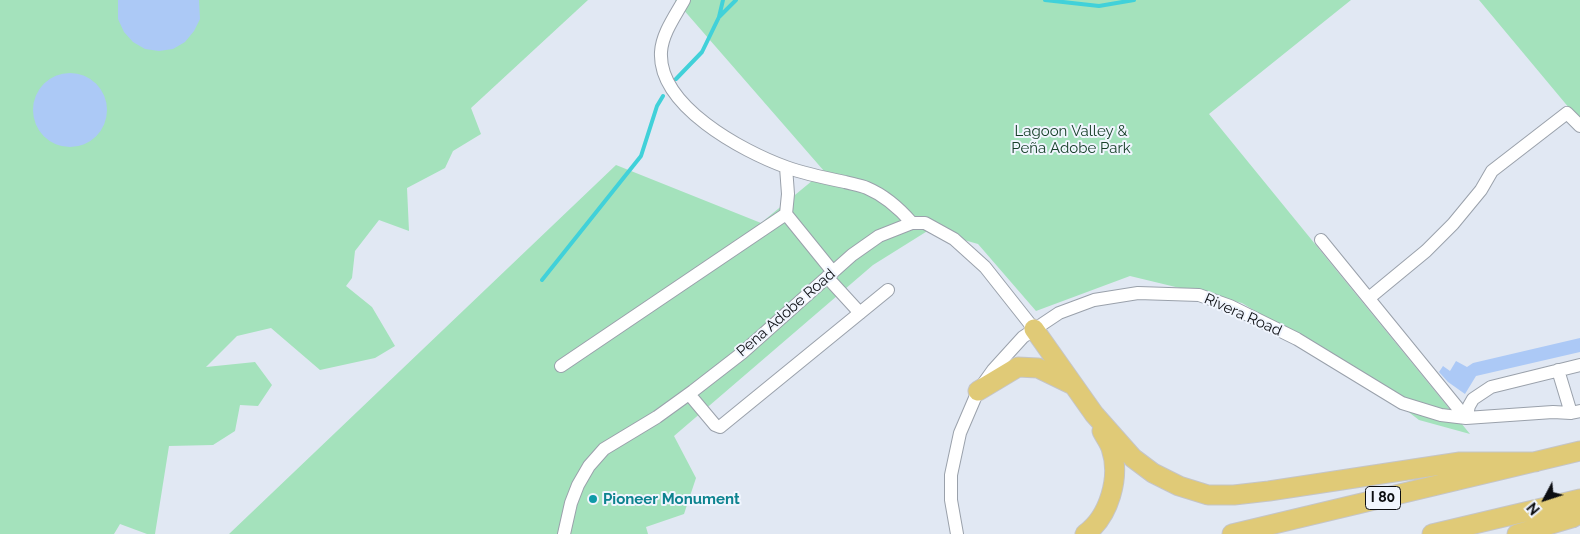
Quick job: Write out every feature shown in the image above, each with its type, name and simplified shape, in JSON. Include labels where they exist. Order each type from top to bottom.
[{"type":"highway","points":[[1034,329],[1094,414],[1133,458],[1153,474],[1179,486],[1208,495],[1234,496],[1460,462],[1535,462]]},
{"type":"highway","points":[[978,391],[1018,366],[1038,368],[1073,385]]},
{"type":"highway","points":[[1085,534],[1103,513],[1111,493],[1115,472],[1111,449],[1094,414]]},
{"type":"highway","name":"I 80","points":[[1232,534],[1580,451]]},
{"type":"highway","points":[[1432,534],[1580,499]]},
{"type":"highway","points":[[1518,534],[1580,514]]},
{"type":"street","points":[[684,0],[666,34],[661,51],[662,74],[674,94],[696,117],[750,151],[786,167],[866,188],[895,204],[912,222],[925,223],[954,238],[985,267],[1034,329]]},
{"type":"street","points":[[1369,298],[1426,251],[1454,224],[1481,190],[1492,171],[1567,114],[1580,126]]},
{"type":"street","points":[[786,167],[788,194],[786,214],[860,313]]},
{"type":"street","points":[[561,366],[786,214]]},
{"type":"street","name":"Pena Adobe Road","points":[[564,534],[571,503],[578,485],[589,466],[604,449],[657,417],[742,353],[852,256],[878,236],[912,222]]},
{"type":"street","points":[[1321,240],[1466,418]]},
{"type":"street","points":[[689,394],[715,425],[720,427],[888,290]]},
{"type":"street","name":"Rivera Road","points":[[957,534],[951,500],[951,475],[960,433],[978,391],[1008,351],[1034,329],[1059,313],[1094,300],[1138,292],[1198,295],[1230,306],[1297,339],[1402,403],[1441,415],[1466,418],[1576,412]]},
{"type":"street","points":[[1466,418],[1473,399],[1491,387],[1580,365]]},
{"type":"street","points":[[1558,370],[1576,412]]},
{"type":"green space","points":[[0,0],[588,0],[471,108],[481,134],[453,151],[445,168],[407,188],[409,231],[379,220],[355,251],[352,278],[346,286],[372,307],[395,346],[375,358],[320,370],[271,328],[237,336],[206,367],[255,362],[272,385],[258,406],[240,405],[235,431],[213,445],[169,446],[155,534],[147,534],[120,524],[114,534],[0,534]]},
{"type":"green space","name":"Lagoon Valley & Peña Adobe Park","points":[[675,0],[1351,0],[1209,114],[1470,434],[1419,420],[1360,375],[1242,303],[1130,276],[1036,311],[978,244],[929,230],[873,265],[674,436],[696,478],[684,514],[646,527],[648,534],[229,534],[616,165],[761,223],[824,171]]},
{"type":"green space","points":[[1479,0],[1580,0],[1580,121]]},
{"type":"building","points":[[118,0],[199,0],[200,19],[194,31],[185,42],[173,49],[159,51],[145,49],[133,42],[124,32],[118,19]]},
{"type":"building","points":[[63,73],[77,73],[91,79],[101,89],[107,103],[105,124],[91,141],[77,147],[63,147],[49,141],[39,131],[33,117],[33,103],[39,89],[49,79]]},
{"type":"building","points":[[1580,338],[1580,352],[1476,376],[1465,394],[1448,382],[1439,372],[1443,366],[1450,371],[1456,361],[1467,367],[1473,363]]},
{"type":"waterway","points":[[719,17],[723,0]]},
{"type":"waterway","points":[[676,79],[702,52],[719,17],[736,0]]},
{"type":"waterway","points":[[1045,0],[1099,6],[1134,0]]},
{"type":"waterway","points":[[542,280],[641,156],[657,106],[663,96]]},
{"type":"place","name":"Pioneer Monument","points":[[593,499]]}]
